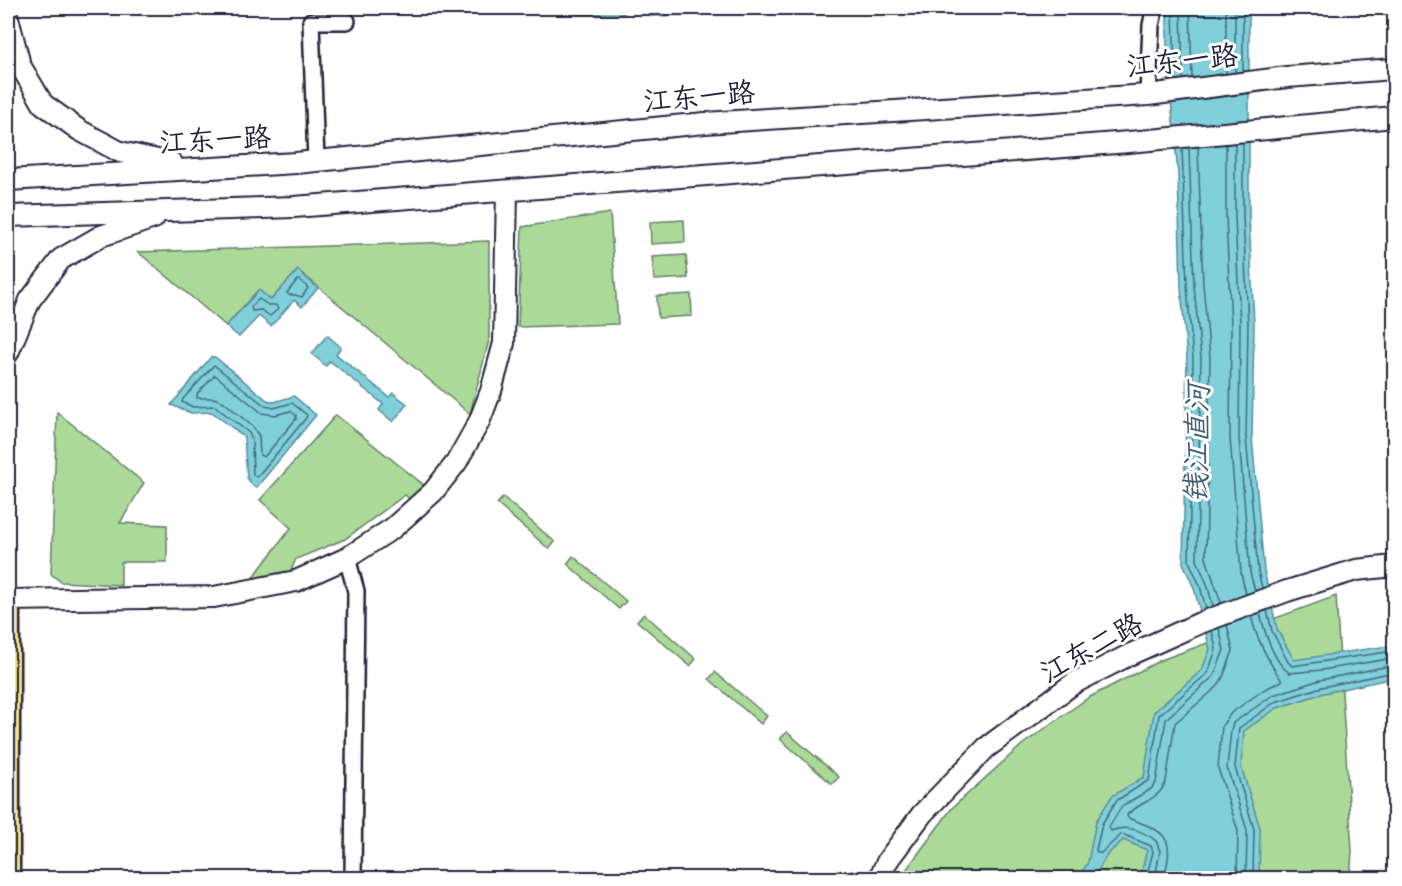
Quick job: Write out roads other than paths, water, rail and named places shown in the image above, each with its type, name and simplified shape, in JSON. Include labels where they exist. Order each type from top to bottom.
[{"type":"main road","points":[[8,18],[20,65],[43,104],[79,130],[120,152],[198,169]]},
{"type":"main road","name":"江东一路","points":[[8,180],[316,161],[705,123],[1157,93],[1287,77],[1395,69]]},
{"type":"main road","points":[[8,216],[294,207],[1169,139],[1395,117]]},
{"type":"main road","points":[[8,600],[214,597],[296,581],[347,558],[393,528],[434,492],[456,463],[479,422],[491,391],[504,343],[507,191]]},
{"type":"main road","points":[[8,352],[30,300],[61,260],[100,236],[175,211]]},
{"type":"main road","name":"江东二路","points":[[879,879],[888,860],[922,814],[986,748],[1074,683],[1200,623],[1287,591],[1356,570],[1395,566]]},
{"type":"main road","points":[[8,612],[8,879]]},
{"type":"street","points":[[1155,8],[1151,25],[1157,93]]},
{"type":"street","points":[[316,161],[305,21],[347,21]]},
{"type":"street","points":[[347,558],[356,591],[353,879]]},
{"type":"water","points":[[574,8],[686,8],[686,13],[651,16],[648,11],[626,11],[623,14],[575,14]]},
{"type":"water","name":"钱江直河","points":[[1167,8],[1249,8],[1249,216],[1254,325],[1252,437],[1264,571],[1277,629],[1294,660],[1394,645],[1394,678],[1324,693],[1277,708],[1244,731],[1241,767],[1260,828],[1259,878],[1140,878],[1147,850],[1123,840],[1107,855],[1094,878],[1079,878],[1088,862],[1096,821],[1112,796],[1144,777],[1154,712],[1202,670],[1210,649],[1194,588],[1183,563],[1187,359],[1181,287],[1178,174],[1167,57]]},
{"type":"water","points":[[298,270],[318,288],[302,307],[294,300],[271,326],[259,316],[239,337],[226,326],[259,290],[271,300]]},
{"type":"water","points":[[327,335],[341,347],[336,354],[389,397],[393,393],[407,404],[393,422],[379,410],[383,404],[330,361],[326,366],[312,354]]},
{"type":"water","points":[[211,357],[215,357],[267,400],[274,402],[294,396],[316,415],[257,487],[254,487],[247,478],[244,437],[212,412],[191,413],[171,405]]}]
